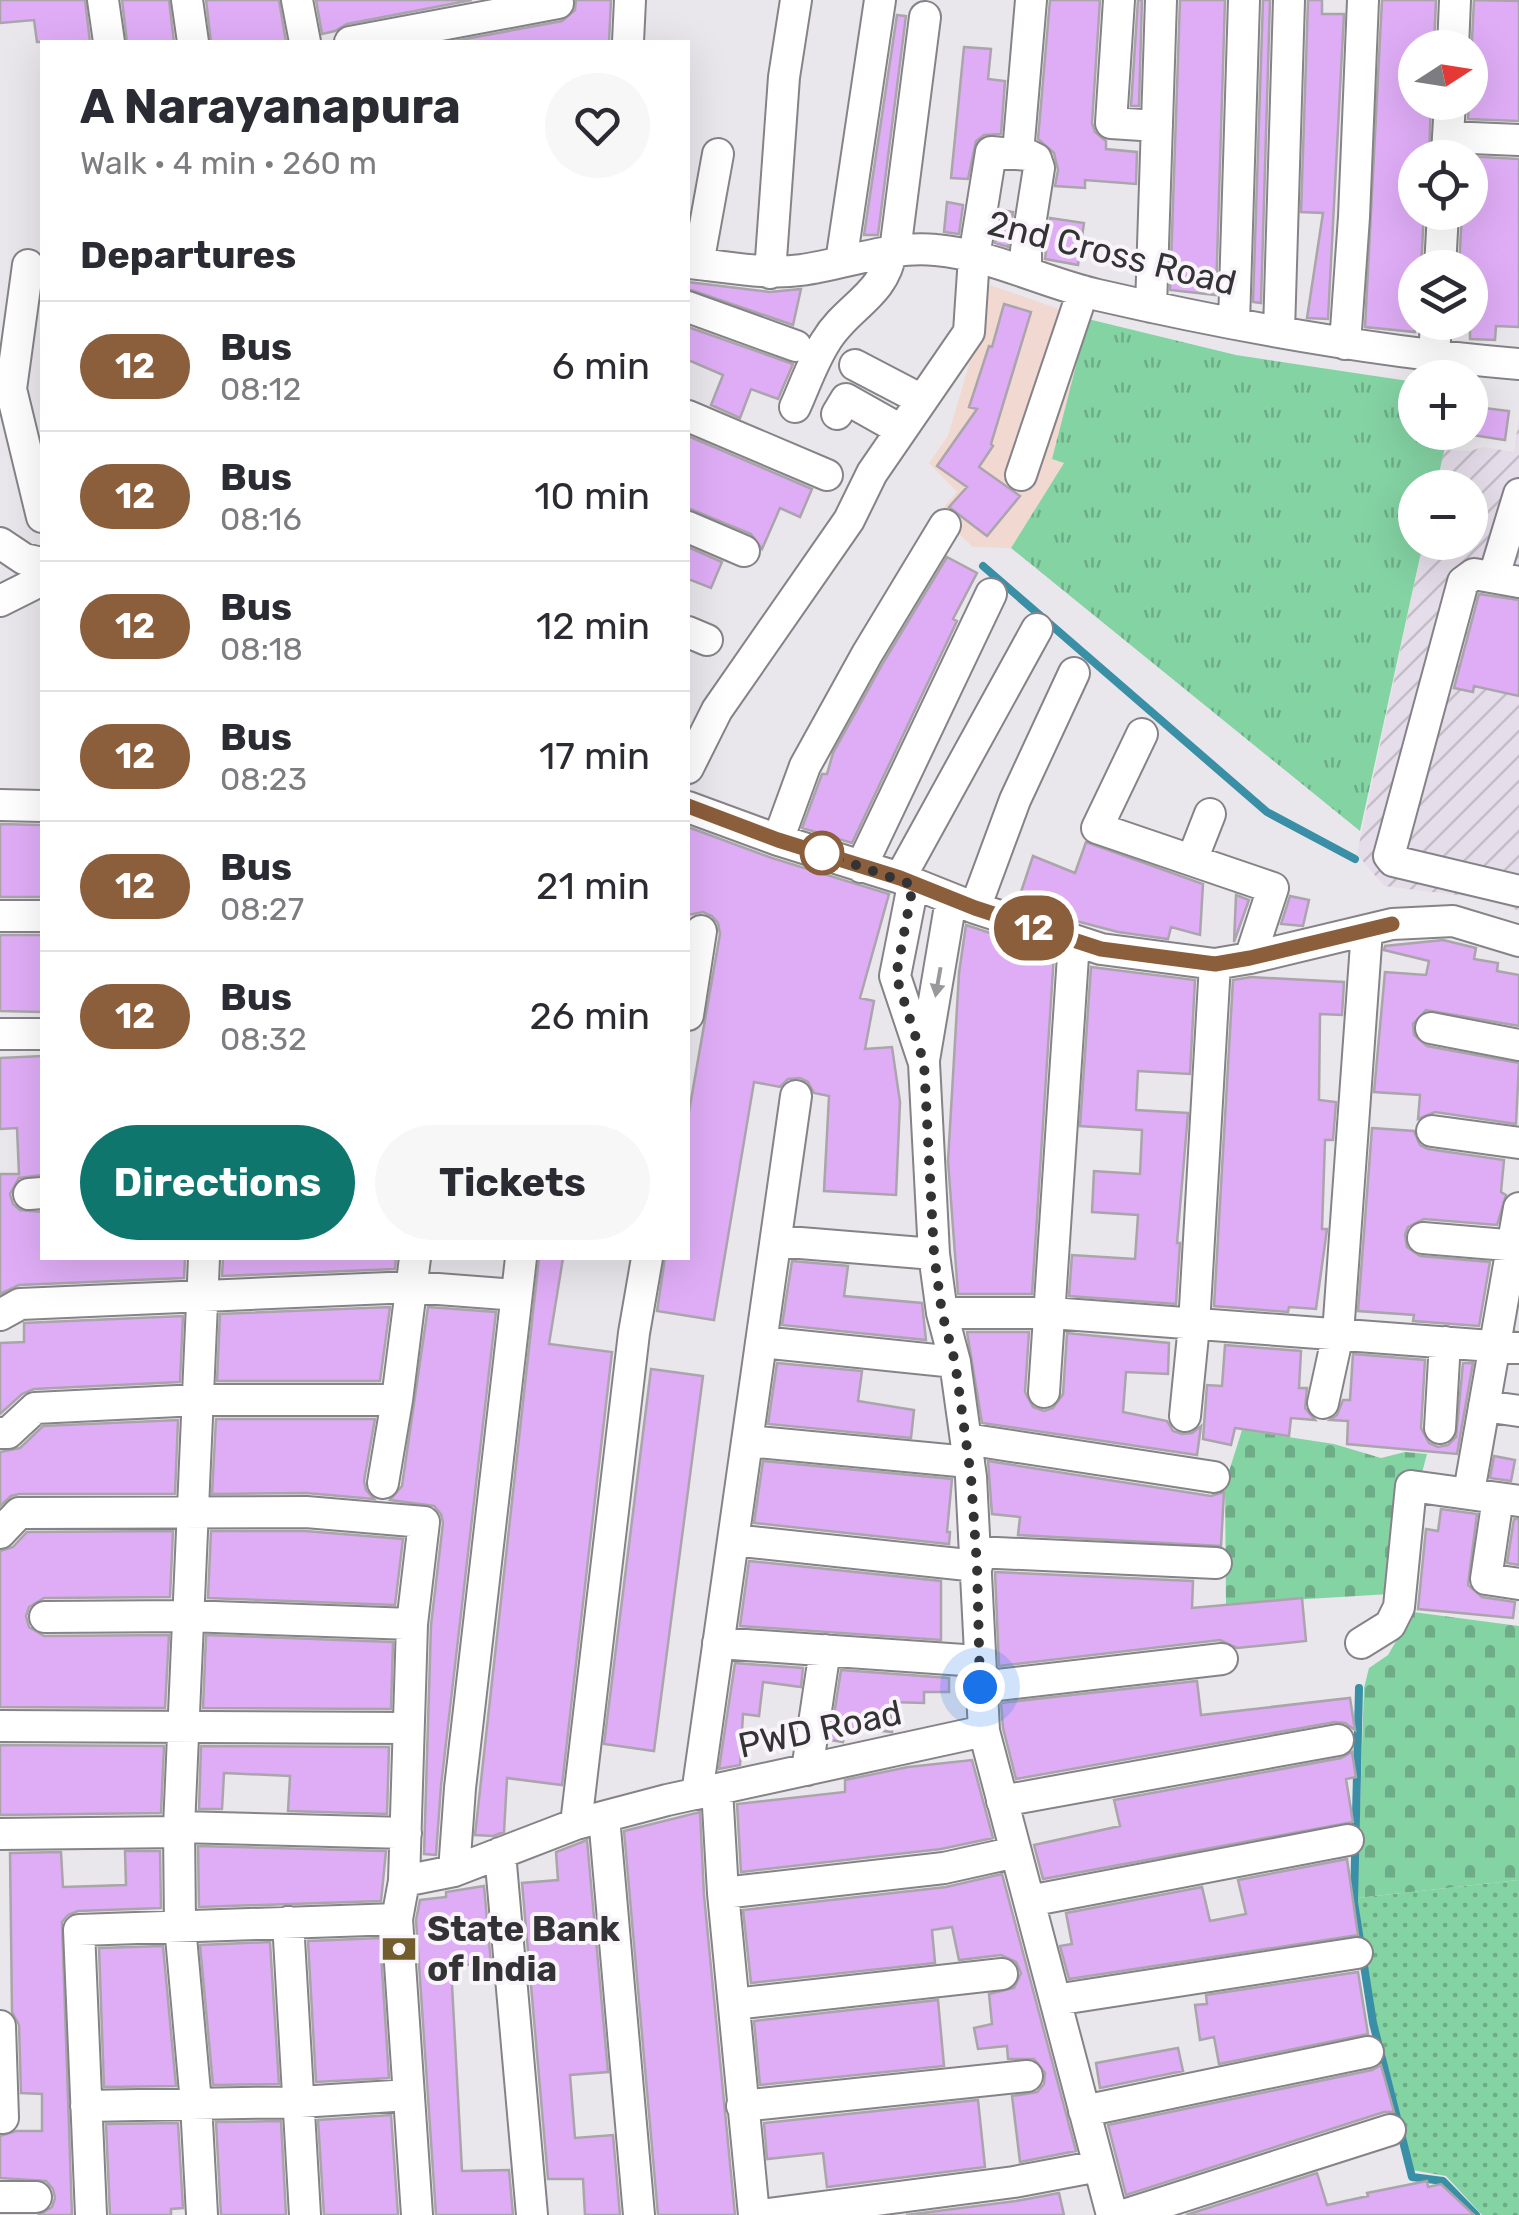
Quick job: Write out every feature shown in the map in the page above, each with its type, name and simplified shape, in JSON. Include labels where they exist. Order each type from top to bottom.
[{"type":"street","points":[[102,0],[109,40]]},
{"type":"street","points":[[187,0],[193,40]]},
{"type":"street","points":[[297,0],[305,40]]},
{"type":"street","points":[[628,40],[630,0]]},
{"type":"street","points":[[770,273],[784,78],[796,0]]},
{"type":"street","points":[[841,262],[880,0]]},
{"type":"street","points":[[1018,153],[1031,0]]},
{"type":"street","points":[[1119,0],[1111,122],[1156,126]]},
{"type":"street","points":[[1151,307],[1160,0]]},
{"type":"street","points":[[1234,323],[1244,0]]},
{"type":"street","points":[[1280,331],[1289,0]]},
{"type":"street","points":[[1345,344],[1363,0]]},
{"type":"street","points":[[1454,30],[1455,0]]},
{"type":"street","points":[[361,40],[558,3]]},
{"type":"street","points":[[795,407],[827,338],[872,294],[888,271],[925,17]]},
{"type":"street","points":[[1488,143],[1519,140]]},
{"type":"street","points":[[690,764],[717,710],[849,520],[872,473],[969,332],[974,257],[991,152],[1018,153],[1036,159],[1039,168],[1026,272]]},
{"type":"street","points":[[693,263],[718,154]]},
{"type":"street","name":"2nd Cross Road","points":[[693,263],[770,273],[893,251],[936,250],[1151,307],[1345,344],[1519,364]]},
{"type":"street","points":[[23,263],[5,391],[40,511]]},
{"type":"street","points":[[1021,475],[1083,292]]},
{"type":"street","points":[[690,308],[796,346]]},
{"type":"street","points":[[1434,357],[1435,340]]},
{"type":"street","points":[[862,361],[922,400]]},
{"type":"street","points":[[838,414],[846,399],[901,430]]},
{"type":"street","points":[[690,417],[827,474]]},
{"type":"street","points":[[1519,494],[1507,579],[1474,574],[1463,582],[1389,856],[1393,861],[1519,891]]},
{"type":"street","points":[[778,840],[804,766],[866,654],[945,525]]},
{"type":"street","points":[[690,528],[744,551]]},
{"type":"street","points":[[0,543],[24,560],[40,563]]},
{"type":"street","points":[[0,601],[40,581]]},
{"type":"street","points":[[861,866],[990,594]]},
{"type":"street","points":[[1037,629],[906,881],[896,976],[924,1063],[934,1254],[968,1450],[984,1731],[1112,2215]]},
{"type":"street","points":[[924,1063],[963,904],[1074,673]]},
{"type":"street","points":[[1142,734],[1097,828],[1274,888],[1250,958]]},
{"type":"street","points":[[0,805],[40,806]]},
{"type":"street","points":[[690,807],[1101,949],[1215,964],[1380,927],[1453,921],[1519,941]]},
{"type":"street","points":[[1192,860],[1210,814]]},
{"type":"street","points":[[0,916],[40,916]]},
{"type":"street","points":[[1323,1403],[1338,1334],[1380,927]]},
{"type":"street","points":[[690,1002],[701,931]]},
{"type":"street","points":[[1044,1392],[1074,941]]},
{"type":"street","points":[[1185,1416],[1215,964]]},
{"type":"street","points":[[1431,1028],[1519,1045]]},
{"type":"street","points":[[0,1034],[40,1034]]},
{"type":"street","points":[[796,1096],[718,1643],[707,1792],[723,1893],[742,2106],[758,2215],[1014,2182],[1098,2166]]},
{"type":"street","points":[[1432,1132],[1519,1143]]},
{"type":"street","points":[[1519,1208],[1507,1347],[1484,1406],[1495,1497],[1486,1579],[1519,1584]]},
{"type":"street","points":[[1424,1238],[1516,1246]]},
{"type":"street","points":[[776,1242],[934,1254]]},
{"type":"street","points":[[202,2215],[180,1926],[179,1829],[204,1260]]},
{"type":"street","points":[[454,1871],[460,1788],[521,1260]]},
{"type":"street","points":[[638,2215],[590,1821],[634,1333],[647,1260]]},
{"type":"street","points":[[383,1483],[413,1272]]},
{"type":"street","points":[[0,1314],[20,1304],[204,1297],[413,1272],[516,1295]]},
{"type":"street","points":[[942,1313],[1051,1313],[1507,1347]]},
{"type":"street","points":[[761,1342],[955,1362]]},
{"type":"street","points":[[1440,1428],[1445,1342]]},
{"type":"street","points":[[0,1433],[8,1433],[36,1408],[198,1400],[397,1400]]},
{"type":"street","points":[[1484,1406],[1519,1411]]},
{"type":"street","points":[[747,1441],[968,1450],[1214,1478]]},
{"type":"street","points":[[1361,1643],[1390,1625],[1398,1607],[1411,1486],[1495,1497]]},
{"type":"street","points":[[0,1533],[18,1513],[306,1512],[424,1522],[412,1624],[404,1881],[396,1919],[417,2215]]},
{"type":"street","points":[[733,1540],[977,1559],[1216,1564]]},
{"type":"street","points":[[44,1617],[187,1616],[412,1624]]},
{"type":"street","points":[[718,1643],[824,1650],[979,1674],[1222,1659]]},
{"type":"street","points":[[807,1770],[824,1650]]},
{"type":"street","points":[[0,1726],[408,1728]]},
{"type":"street","name":"PWD Road","points":[[404,1881],[454,1871],[590,1821],[984,1731]]},
{"type":"street","points":[[1002,1802],[1338,1740]]},
{"type":"street","points":[[0,1834],[179,1829],[406,1833]]},
{"type":"street","points":[[1029,1901],[1348,1840]]},
{"type":"street","points":[[500,1852],[532,2215]]},
{"type":"street","points":[[723,1893],[944,1868],[1016,1852]]},
{"type":"street","points":[[91,2215],[78,1930],[396,1919]]},
{"type":"street","points":[[288,1922],[305,2215]]},
{"type":"street","points":[[1055,2000],[1357,1954]]},
{"type":"street","points":[[734,2004],[1002,1974]]},
{"type":"street","points":[[0,2029],[3,2118]]},
{"type":"street","points":[[1084,2111],[1368,2052]]},
{"type":"street","points":[[742,2106],[1028,2076]]},
{"type":"street","points":[[86,2106],[300,2102],[409,2095]]},
{"type":"street","points":[[1124,2215],[1390,2130]]},
{"type":"street","points":[[0,2197],[36,2197]]},
{"type":"shaded area","points":[[984,283],[1088,319],[1052,459],[1064,463],[1011,548],[973,547],[938,514],[957,492],[929,463],[948,436],[980,327]]},
{"type":"shaded area","points":[[1519,417],[1519,911],[1488,899],[1384,886],[1357,854],[1419,560],[1488,560],[1488,470],[1440,470],[1444,450],[1488,448],[1514,452]]},
{"type":"green space","points":[[1088,319],[1236,355],[1398,379],[1398,450],[1444,450],[1440,470],[1398,470],[1398,560],[1419,560],[1360,831],[1011,548],[1064,463],[1052,459]]},
{"type":"green space","points":[[1242,1430],[1334,1444],[1381,1458],[1405,1452],[1427,1454],[1390,1594],[1226,1604],[1225,1484]]},
{"type":"green space","points":[[1413,1612],[1519,1626],[1519,1880],[1357,1898],[1364,1688],[1369,1668],[1388,1655]]},
{"type":"green space","points":[[1519,1880],[1519,2215],[1482,2215],[1446,2176],[1412,2170],[1376,2022],[1357,1898]]},
{"type":"building","points":[[0,0],[85,0],[90,40],[37,42],[34,20],[0,23]]},
{"type":"building","points":[[122,0],[169,0],[174,40],[127,40]]},
{"type":"building","points":[[206,0],[279,0],[286,40],[211,40]]},
{"type":"building","points":[[316,0],[472,0],[347,24],[322,34]]},
{"type":"building","points":[[576,0],[611,0],[609,40],[460,40],[562,21],[575,10]]},
{"type":"building","points":[[1050,0],[1100,0],[1092,123],[1095,132],[1106,141],[1106,149],[1137,152],[1136,184],[1085,180],[1085,188],[1055,186],[1058,170],[1054,153],[1038,139]]},
{"type":"building","points":[[1138,0],[1142,0],[1139,106],[1131,106]]},
{"type":"building","points":[[1180,0],[1225,0],[1216,295],[1170,290]]},
{"type":"building","points":[[1263,0],[1270,0],[1261,303],[1253,302]]},
{"type":"building","points":[[1308,0],[1322,0],[1322,14],[1344,14],[1328,319],[1307,318],[1323,213],[1301,212]]},
{"type":"building","points":[[1382,0],[1436,0],[1435,30],[1398,30],[1398,120],[1430,120],[1430,140],[1398,140],[1398,230],[1423,230],[1422,250],[1398,250],[1398,330],[1365,327]]},
{"type":"building","points":[[1474,0],[1519,1],[1519,121],[1488,120],[1488,30],[1472,30]]},
{"type":"building","points":[[897,15],[906,16],[878,235],[864,235]]},
{"type":"building","points":[[964,47],[991,49],[988,79],[1005,81],[1001,134],[984,135],[976,141],[968,179],[951,178]]},
{"type":"building","points":[[1488,157],[1519,159],[1519,327],[1496,326],[1495,340],[1488,340],[1488,250],[1460,250],[1461,230],[1488,230]]},
{"type":"building","points":[[947,202],[963,205],[959,234],[944,232]]},
{"type":"building","points":[[1001,210],[1013,212],[1008,247],[995,243]]},
{"type":"building","points":[[1050,218],[1084,223],[1078,265],[1045,259]]},
{"type":"building","points":[[690,282],[770,292],[801,289],[793,325],[690,290]]},
{"type":"building","points":[[1004,304],[1031,312],[993,446],[979,467],[1020,496],[987,536],[949,507],[967,487],[937,466],[977,409],[969,407]]},
{"type":"building","points":[[690,328],[793,364],[778,399],[751,389],[740,418],[711,405],[723,375],[690,361]]},
{"type":"building","points":[[1488,408],[1509,411],[1505,440],[1488,437]]},
{"type":"building","points":[[690,437],[812,489],[800,517],[780,508],[762,549],[751,534],[690,509]]},
{"type":"building","points":[[690,548],[722,562],[711,588],[690,580]]},
{"type":"building","points":[[947,557],[977,573],[852,843],[802,828],[833,753]]},
{"type":"building","points":[[1479,594],[1519,600],[1519,696],[1474,686],[1473,692],[1454,688]]},
{"type":"building","points":[[0,824],[40,825],[40,897],[0,897]]},
{"type":"building","points":[[690,828],[889,894],[860,998],[874,1001],[865,1049],[892,1047],[900,1102],[896,1195],[824,1191],[829,1096],[814,1093],[808,1082],[800,1078],[788,1079],[780,1087],[754,1082],[714,1320],[657,1311],[665,1260],[690,1260],[690,1106],[720,934],[718,923],[703,912],[690,915]]},
{"type":"building","points":[[1086,842],[1203,884],[1200,935],[1171,927],[1168,939],[1118,932],[1076,921],[1019,898],[1033,856],[1075,873]]},
{"type":"building","points":[[1236,895],[1249,900],[1234,942]]},
{"type":"building","points":[[1290,896],[1309,900],[1303,926],[1281,924]]},
{"type":"building","points":[[966,925],[1054,954],[1032,1294],[958,1294],[948,1161],[959,973]]},
{"type":"building","points":[[0,935],[40,935],[40,1012],[0,1011]]},
{"type":"building","points":[[1443,940],[1476,948],[1474,959],[1498,963],[1497,971],[1519,975],[1519,1026],[1426,1010],[1413,1024],[1414,1035],[1427,1046],[1519,1063],[1516,1124],[1435,1112],[1418,1119],[1420,1095],[1374,1092],[1385,972],[1426,975],[1429,961],[1384,950],[1385,946]]},
{"type":"building","points":[[1091,967],[1195,980],[1190,1074],[1138,1071],[1136,1110],[1188,1113],[1176,1304],[1069,1296],[1072,1255],[1135,1259],[1138,1215],[1092,1212],[1094,1171],[1140,1174],[1142,1130],[1080,1126]]},
{"type":"building","points":[[1251,977],[1344,982],[1342,1015],[1320,1014],[1319,1100],[1336,1102],[1333,1140],[1325,1140],[1322,1229],[1327,1229],[1316,1309],[1289,1307],[1288,1312],[1214,1306],[1233,980]]},
{"type":"building","points":[[40,1056],[40,1175],[19,1178],[10,1194],[20,1210],[40,1212],[40,1260],[185,1260],[184,1278],[19,1285],[0,1294],[0,1174],[19,1174],[17,1128],[0,1129],[0,1058]]},
{"type":"building","points":[[1372,1128],[1414,1131],[1420,1145],[1428,1149],[1504,1160],[1501,1192],[1506,1195],[1497,1225],[1424,1219],[1408,1227],[1405,1235],[1407,1247],[1420,1256],[1490,1262],[1479,1326],[1413,1321],[1414,1315],[1358,1311]]},
{"type":"building","points":[[223,1260],[396,1260],[395,1269],[222,1276]]},
{"type":"building","points":[[539,1260],[563,1260],[549,1344],[612,1352],[562,1785],[507,1778],[504,1832],[475,1835]]},
{"type":"building","points":[[792,1261],[848,1266],[844,1296],[922,1303],[926,1340],[782,1325]]},
{"type":"building","points":[[390,1307],[380,1381],[217,1381],[220,1314]]},
{"type":"building","points":[[428,1307],[496,1312],[436,1855],[424,1854],[431,1625],[443,1523],[434,1506],[390,1500],[402,1486]]},
{"type":"building","points":[[183,1316],[180,1382],[34,1389],[22,1394],[0,1414],[0,1343],[24,1342],[24,1323]]},
{"type":"building","points":[[967,1332],[1029,1332],[1025,1392],[1033,1407],[1044,1411],[1053,1408],[1063,1394],[1067,1333],[1169,1343],[1168,1374],[1126,1372],[1123,1412],[1167,1421],[1173,1431],[1182,1434],[1201,1426],[1197,1455],[982,1423]]},
{"type":"building","points":[[1225,1345],[1301,1351],[1299,1388],[1307,1388],[1305,1408],[1315,1420],[1291,1418],[1289,1436],[1235,1428],[1231,1445],[1203,1439],[1207,1385],[1222,1386]]},
{"type":"building","points":[[1353,1354],[1425,1360],[1421,1428],[1429,1443],[1438,1447],[1448,1445],[1456,1437],[1463,1363],[1473,1363],[1457,1454],[1347,1444],[1348,1421],[1330,1420],[1337,1415],[1343,1400],[1350,1400]]},
{"type":"building","points":[[777,1363],[862,1371],[858,1401],[914,1410],[911,1438],[768,1424]]},
{"type":"building","points":[[651,1369],[703,1376],[654,1751],[604,1744]]},
{"type":"building","points":[[216,1419],[375,1419],[364,1481],[374,1499],[306,1493],[212,1494]]},
{"type":"building","points":[[178,1420],[175,1494],[19,1494],[0,1506],[0,1452],[20,1448],[43,1426]]},
{"type":"building","points":[[1494,1456],[1515,1460],[1511,1481],[1490,1478]]},
{"type":"building","points":[[763,1461],[952,1479],[949,1544],[754,1523]]},
{"type":"building","points":[[988,1461],[1211,1496],[1224,1492],[1221,1546],[1018,1535],[1020,1517],[992,1514]]},
{"type":"building","points":[[1441,1509],[1477,1514],[1468,1585],[1482,1597],[1515,1602],[1513,1618],[1418,1609],[1426,1529],[1438,1531]]},
{"type":"building","points":[[1514,1519],[1519,1519],[1519,1565],[1507,1563]]},
{"type":"building","points":[[173,1531],[170,1597],[44,1598],[29,1607],[26,1616],[29,1627],[44,1636],[169,1635],[165,1708],[0,1707],[0,1551],[13,1547],[27,1532]]},
{"type":"building","points":[[211,1531],[305,1531],[403,1539],[395,1605],[208,1598]]},
{"type":"building","points":[[749,1561],[941,1581],[941,1640],[740,1626]]},
{"type":"building","points":[[995,1572],[1193,1581],[1192,1608],[1302,1598],[1306,1641],[1237,1648],[1220,1640],[999,1666]]},
{"type":"building","points":[[206,1635],[393,1642],[391,1709],[203,1708]]},
{"type":"building","points":[[735,1663],[803,1668],[801,1687],[763,1682],[759,1716],[743,1714],[740,1765],[719,1769]]},
{"type":"building","points":[[841,1670],[949,1678],[949,1692],[924,1692],[924,1703],[890,1702],[892,1732],[846,1727],[843,1742],[830,1740]]},
{"type":"building","points":[[1197,1681],[1201,1715],[1350,1698],[1355,1730],[1335,1722],[1016,1779],[1001,1703]]},
{"type":"building","points":[[0,1745],[164,1746],[161,1813],[0,1815]]},
{"type":"building","points":[[201,1746],[389,1747],[387,1814],[288,1811],[290,1776],[224,1773],[222,1809],[199,1809]]},
{"type":"building","points":[[1352,1752],[1356,1777],[1346,1779],[1353,1822],[1043,1879],[1034,1845],[1120,1826],[1114,1800],[1341,1758]]},
{"type":"building","points":[[972,1760],[993,1838],[941,1849],[741,1872],[737,1804],[845,1792],[845,1780],[908,1767]]},
{"type":"building","points":[[700,1812],[704,1895],[735,2215],[658,2215],[624,1831]]},
{"type":"building","points":[[587,1840],[608,2072],[570,2075],[575,2138],[613,2135],[620,2215],[585,2215],[583,2179],[548,2179],[522,1883],[558,1880],[556,1852]]},
{"type":"building","points":[[198,1846],[386,1851],[381,1901],[199,1907]]},
{"type":"building","points":[[125,1851],[160,1851],[161,1908],[78,1911],[62,1922],[72,2215],[39,2215],[52,2207],[55,2198],[46,2181],[0,2178],[0,2136],[16,2131],[42,2131],[42,2094],[21,2093],[19,2025],[12,2012],[10,1853],[61,1852],[63,1887],[126,1885]]},
{"type":"building","points":[[1347,1859],[1358,1935],[1069,1979],[1060,1946],[1072,1944],[1066,1913],[1202,1887],[1210,1921],[1246,1914],[1238,1880]]},
{"type":"building","points":[[1002,1874],[1076,2151],[1020,2162],[1012,2096],[1037,2092],[1044,2084],[1045,2073],[1034,2059],[1008,2059],[1007,2046],[978,2049],[974,2028],[992,2024],[989,1994],[1014,1988],[1021,1973],[1016,1962],[1001,1955],[959,1960],[952,1927],[932,1930],[935,1963],[751,1983],[743,1910],[946,1887]]},
{"type":"building","points":[[484,1886],[491,1963],[451,1966],[462,2171],[509,2170],[513,2215],[436,2215],[416,1920],[420,1900]]},
{"type":"building","points":[[380,1938],[389,2078],[316,2082],[308,1941]]},
{"type":"building","points":[[270,1942],[279,2084],[213,2085],[200,1945]]},
{"type":"building","points":[[163,1946],[176,2086],[104,2087],[99,1948]]},
{"type":"building","points":[[1358,1972],[1368,2034],[1219,2064],[1214,2037],[1200,2040],[1195,2005],[1207,2004],[1206,1995]]},
{"type":"building","points":[[938,2000],[944,2066],[760,2085],[754,2021]]},
{"type":"building","points":[[1178,2048],[1183,2071],[1100,2088],[1096,2063]]},
{"type":"building","points":[[1381,2065],[1394,2112],[1126,2195],[1108,2125]]},
{"type":"building","points":[[978,2100],[985,2167],[827,2187],[823,2153],[767,2159],[764,2123]]},
{"type":"building","points":[[391,2115],[398,2215],[324,2215],[318,2120]]},
{"type":"building","points":[[281,2121],[286,2215],[221,2215],[216,2122]]},
{"type":"building","points":[[178,2123],[183,2208],[171,2209],[171,2215],[110,2215],[106,2124]]},
{"type":"building","points":[[1317,2173],[1327,2205],[1427,2181],[1428,2187],[1441,2184],[1474,2215],[1186,2215]]},
{"type":"building","points":[[1059,2193],[1064,2215],[906,2215],[1016,2201]]},
{"type":"waterway","points":[[983,566],[1267,812],[1355,859]]},
{"type":"waterway","points":[[1359,1688],[1354,1902],[1373,2023],[1412,2177],[1443,2181],[1476,2215]]},
{"type":"bus line","name":"12","points":[[690,807],[1101,949],[1215,964],[1392,924]]},
{"type":"place","name":"State Bank of India","points":[[399,1949]]},
{"type":"route","points":[[822,853],[913,885],[896,976],[924,1063],[934,1254],[942,1313],[955,1362],[971,1477],[980,1687]]}]
